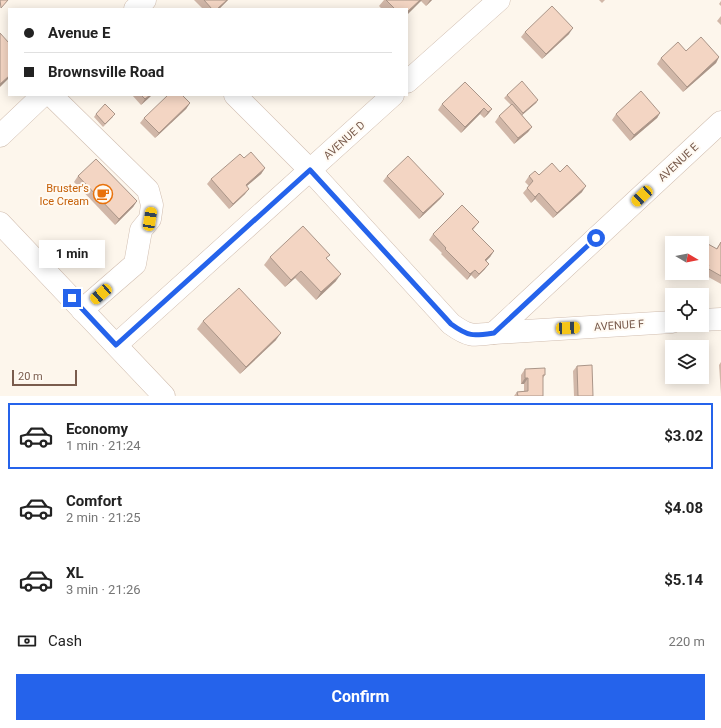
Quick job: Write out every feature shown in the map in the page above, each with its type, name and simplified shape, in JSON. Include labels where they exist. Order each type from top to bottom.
[{"type":"street","points":[[408,81],[499,0]]},
{"type":"street","points":[[0,136],[42,96]]},
{"type":"street","points":[[52,96],[148,190],[152,205],[150,219],[141,230],[135,264],[82,310]]},
{"type":"street","name":"AVENUE F","points":[[236,96],[310,170],[451,324],[464,333],[475,336],[494,333],[665,322]]},
{"type":"street","name":"AVENUE D","points":[[116,345],[392,96]]},
{"type":"street","name":"AVENUE E","points":[[494,333],[721,122]]},
{"type":"street","points":[[2,230],[82,310],[164,396]]},
{"type":"street","points":[[709,320],[721,319]]},
{"type":"building","points":[[0,0],[8,0],[1,8]]},
{"type":"building","points":[[204,0],[227,0],[218,8],[211,8]]},
{"type":"building","points":[[386,0],[420,0],[408,11],[408,8],[394,8]]},
{"type":"building","points":[[552,6],[573,28],[546,54],[525,32]]},
{"type":"building","points":[[0,33],[8,42],[8,77],[0,84]]},
{"type":"building","points":[[701,37],[719,57],[687,87],[661,58],[678,42],[686,51]]},
{"type":"building","points":[[522,81],[538,100],[523,113],[507,95]]},
{"type":"building","points":[[465,82],[492,109],[488,112],[484,108],[465,127],[442,104]]},
{"type":"building","points":[[641,91],[660,113],[634,135],[616,114]]},
{"type":"building","points":[[142,96],[149,96],[145,99]]},
{"type":"building","points":[[167,96],[183,96],[190,103],[159,133],[144,118]]},
{"type":"building","points":[[105,104],[115,114],[105,124],[96,114]]},
{"type":"building","points":[[512,104],[532,127],[518,138],[499,116]]},
{"type":"building","points":[[251,152],[265,168],[246,185],[249,189],[233,204],[211,179],[240,154],[244,158]]},
{"type":"building","points":[[408,156],[444,194],[423,213],[387,176]]},
{"type":"building","name":"Bruster's Ice Cream","points":[[96,159],[137,201],[119,219],[78,176]]},
{"type":"building","points":[[552,163],[560,172],[567,165],[586,186],[557,213],[539,193],[535,197],[527,188],[533,181],[529,176],[535,171],[539,175]]},
{"type":"building","points":[[462,205],[479,222],[472,229],[494,251],[485,260],[489,264],[479,274],[475,270],[470,274],[445,249],[446,248],[433,234]]},
{"type":"building","points":[[303,226],[330,255],[326,258],[341,274],[321,292],[301,271],[291,280],[270,257]]},
{"type":"building","points":[[721,242],[721,276],[709,269],[709,245],[717,249]]},
{"type":"building","points":[[239,288],[281,333],[246,367],[203,321]]},
{"type":"building","points":[[592,365],[593,396],[578,396],[577,366]]},
{"type":"building","points":[[545,368],[545,375],[543,375],[543,396],[518,396],[517,392],[528,391],[528,378],[525,378],[525,369]]},
{"type":"place","name":"Bruster's Ice Cream","points":[[103,194]]},
{"type":"route","points":[[72,298],[116,345],[310,170],[451,324],[464,333],[475,336],[494,333],[596,238]]}]
